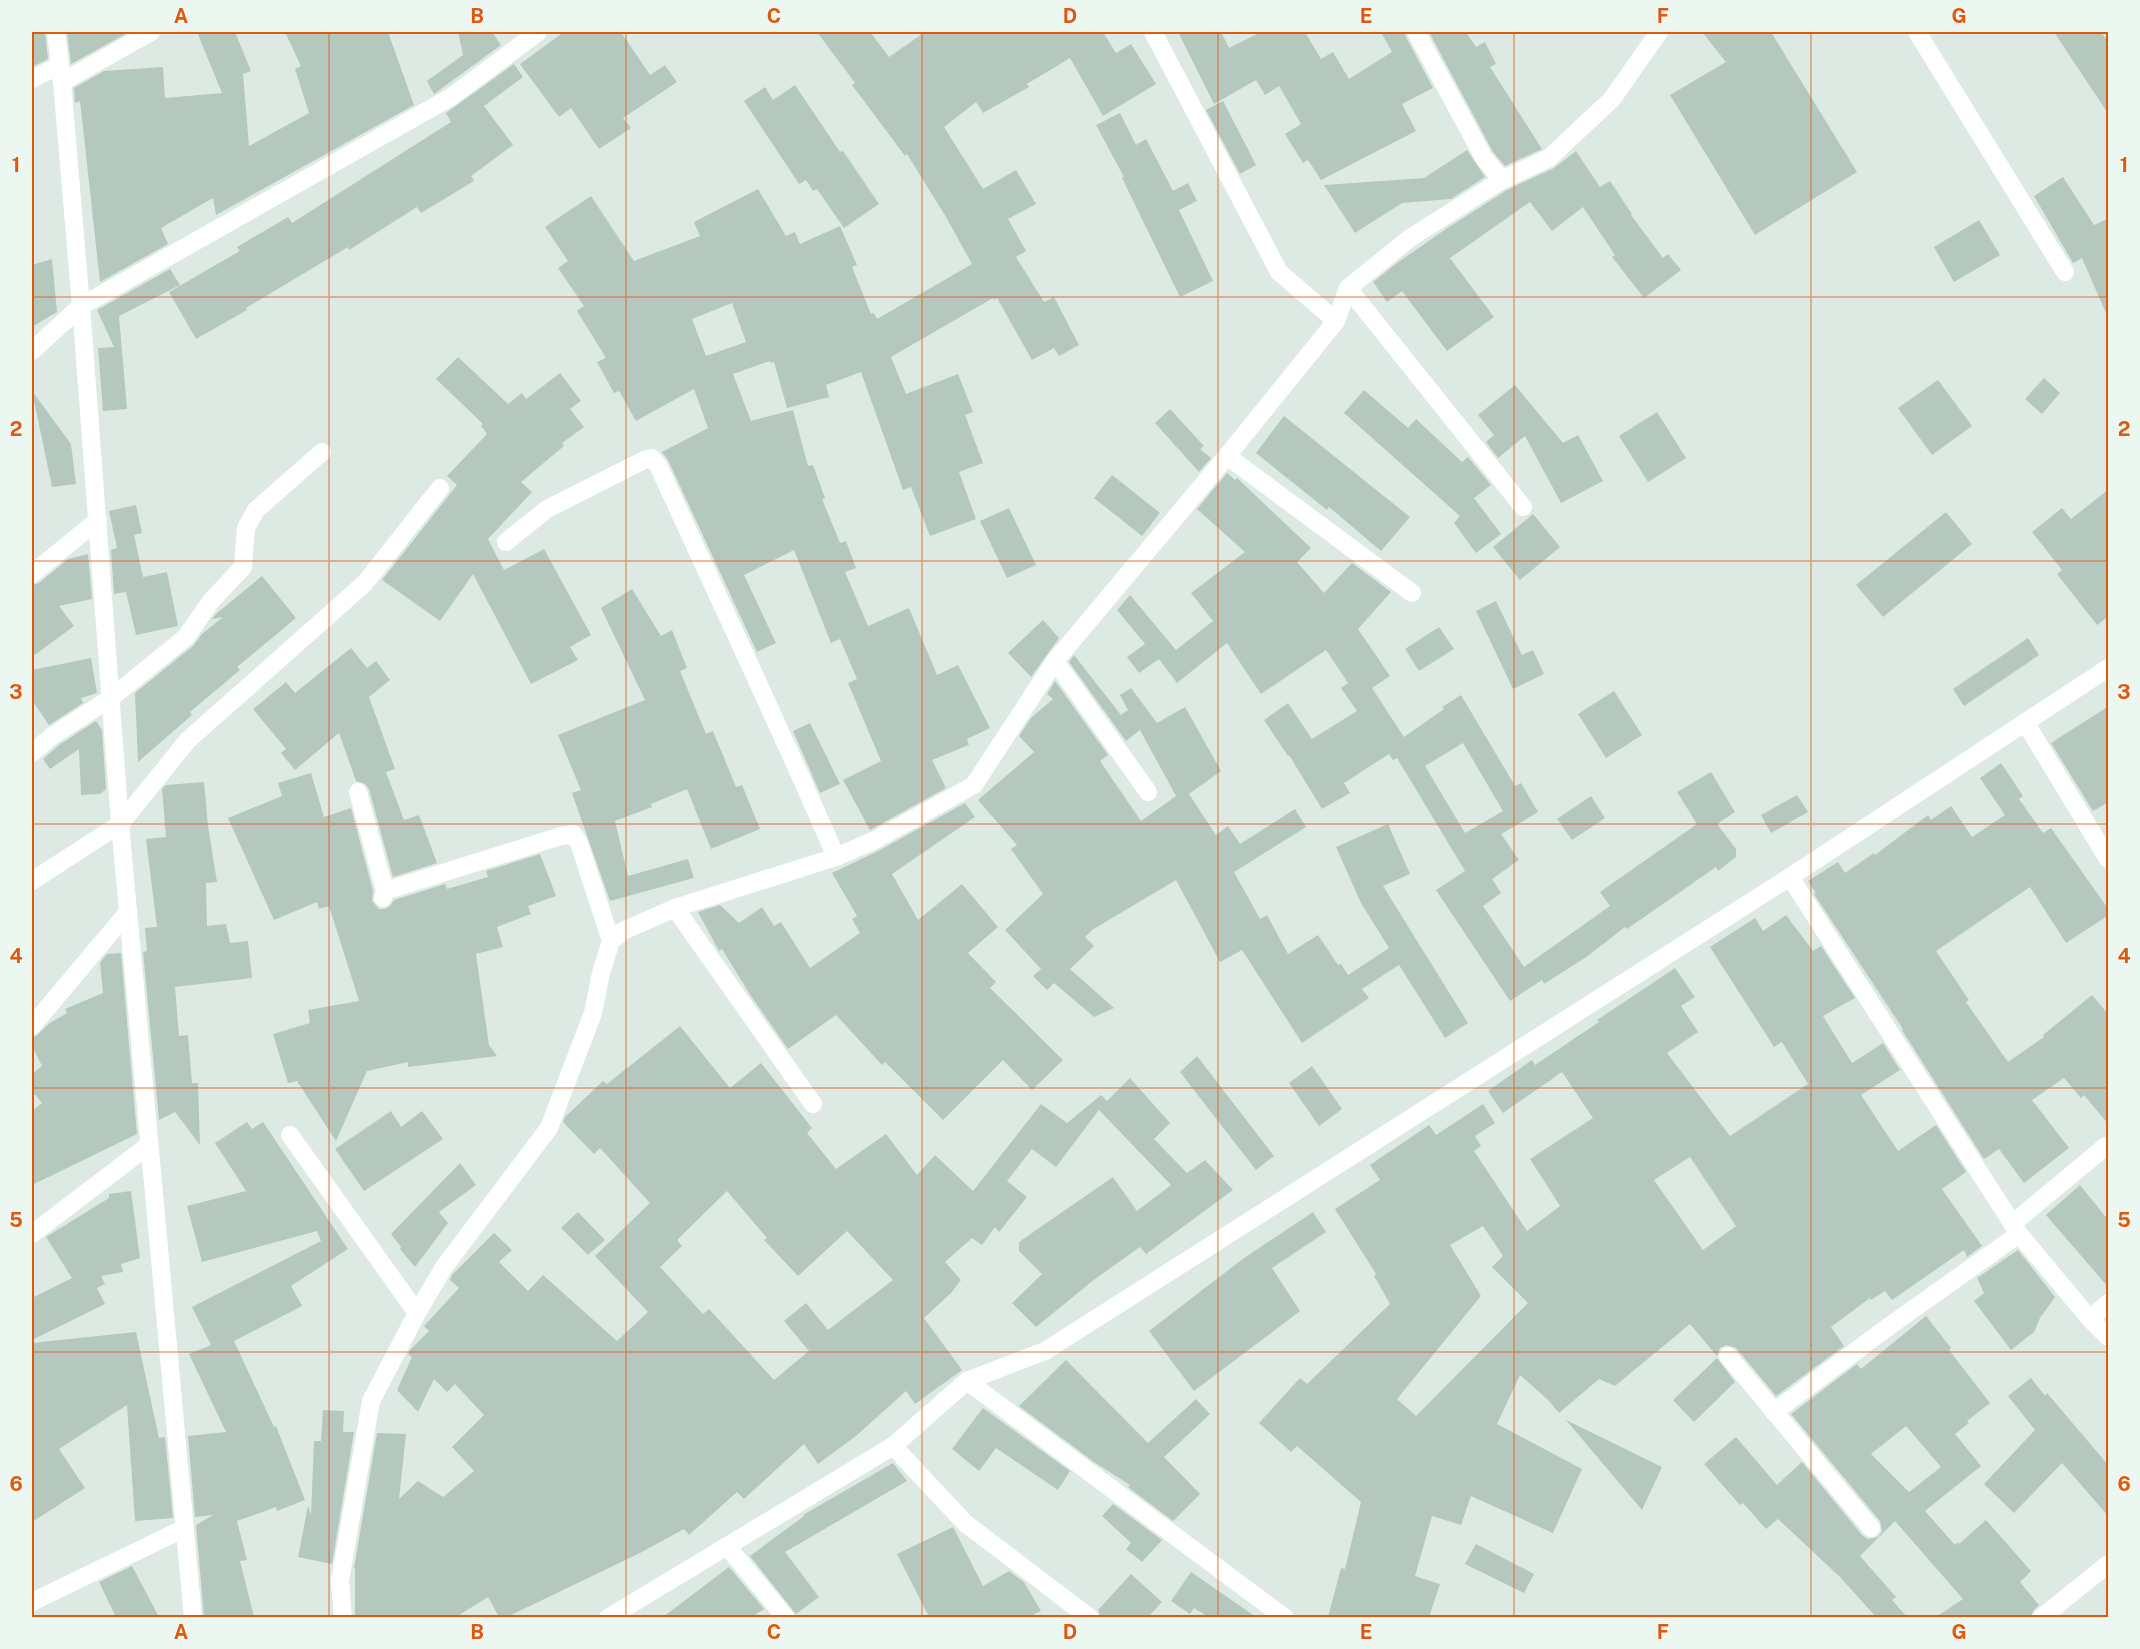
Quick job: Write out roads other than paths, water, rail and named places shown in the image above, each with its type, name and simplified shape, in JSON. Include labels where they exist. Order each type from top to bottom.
[{"type":"street","points":[[56,32],[81,306],[120,824],[193,1617]]},
{"type":"street","points":[[32,79],[60,74],[151,32]]},
{"type":"street","points":[[32,351],[81,306],[452,97],[538,32]]},
{"type":"street","points":[[1153,32],[1279,272],[1336,321]]},
{"type":"street","points":[[1416,32],[1484,158],[1502,180]]},
{"type":"street","points":[[343,1617],[340,1581],[371,1401],[444,1266],[549,1128],[593,1013],[601,973],[611,941],[623,931],[675,908],[836,857],[875,840],[974,785],[1055,661],[1227,456],[1336,321],[1348,288],[1410,238],[1502,180],[1549,158],[1612,99],[1659,32]]},
{"type":"street","points":[[1917,32],[2065,272]]},
{"type":"street","points":[[1348,288],[1523,507]]},
{"type":"street","points":[[32,753],[52,736],[111,698],[186,637],[211,602],[243,567],[246,528],[256,510],[322,452]]},
{"type":"street","points":[[1227,456],[1412,593]]},
{"type":"street","points":[[506,542],[547,509],[652,458],[658,465],[836,857]]},
{"type":"street","points":[[32,881],[120,824],[188,740],[365,583],[440,488]]},
{"type":"street","points":[[32,574],[98,519]]},
{"type":"street","points":[[1055,661],[1148,792]]},
{"type":"street","points":[[609,1617],[893,1446],[967,1381],[1045,1351],[1790,877],[2109,668]]},
{"type":"street","points":[[2025,722],[2109,860]]},
{"type":"street","points":[[358,792],[384,895],[573,834],[579,843],[611,941]]},
{"type":"street","points":[[1790,877],[2015,1229],[2090,1319],[2109,1337]]},
{"type":"street","points":[[675,908],[813,1104]]},
{"type":"street","points":[[32,1026],[128,912]]},
{"type":"street","points":[[290,1136],[417,1313]]},
{"type":"street","points":[[32,1234],[149,1145]]},
{"type":"street","points":[[1774,1412],[2015,1229],[2106,1146]]},
{"type":"street","points":[[2090,1319],[2109,1302]]},
{"type":"street","points":[[1728,1356],[1871,1528]]},
{"type":"street","points":[[967,1381],[1285,1617]]},
{"type":"street","points":[[893,1446],[965,1523],[1090,1617]]},
{"type":"street","points":[[32,1602],[185,1528]]},
{"type":"street","points":[[727,1546],[786,1617]]},
{"type":"street","points":[[2040,1617],[2109,1564]]}]
